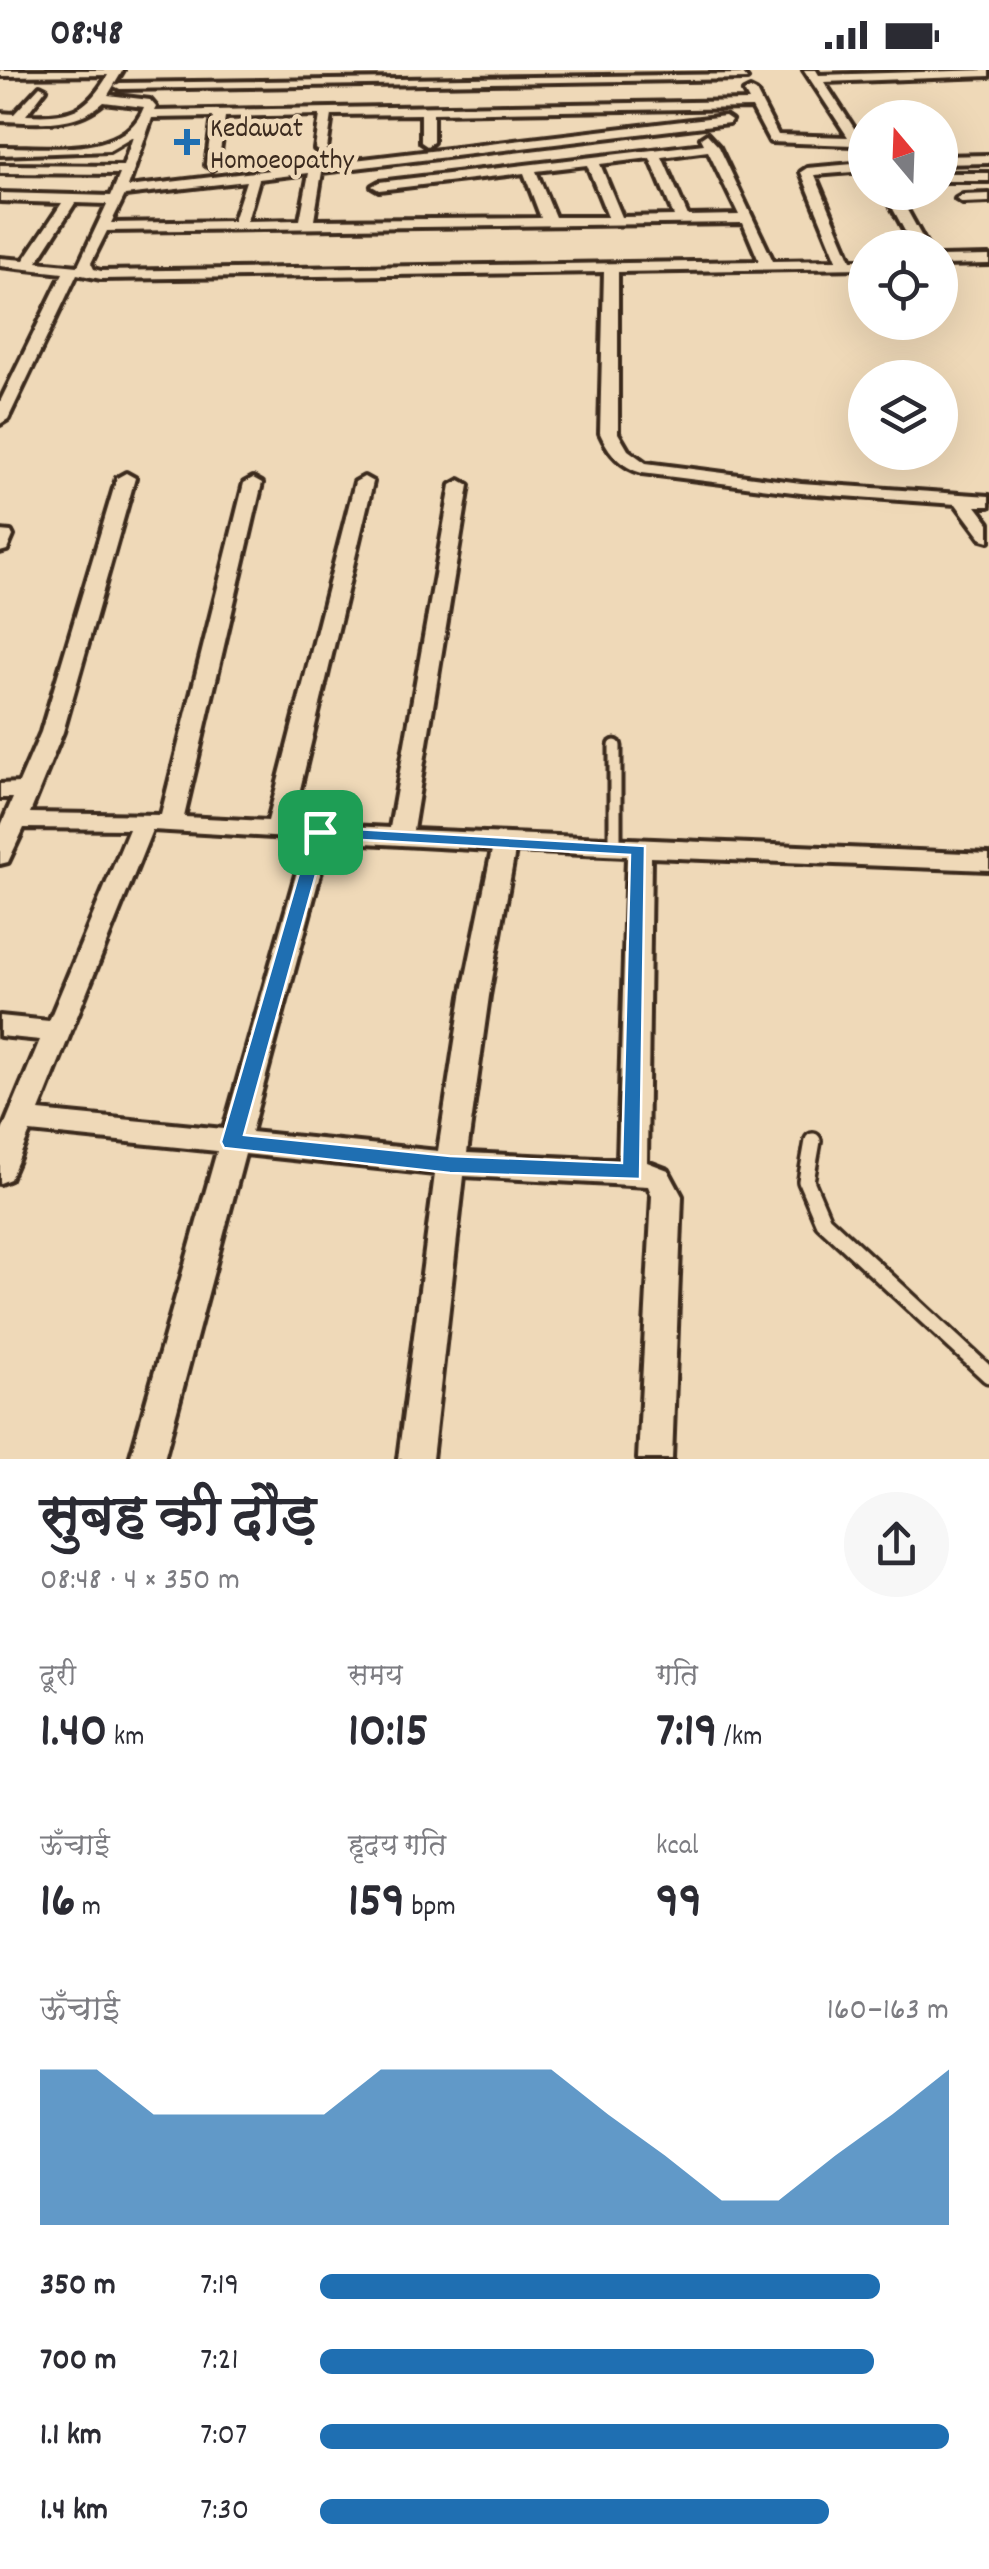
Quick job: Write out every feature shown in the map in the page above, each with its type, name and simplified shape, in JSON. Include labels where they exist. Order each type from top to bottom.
[{"type":"street","points":[[0,73],[116,71]]},
{"type":"street","points":[[0,117],[82,116],[104,92],[116,71]]},
{"type":"street","points":[[812,75],[989,72]]},
{"type":"street","points":[[104,92],[422,76],[742,74],[774,140],[848,141]]},
{"type":"street","points":[[812,75],[848,129]]},
{"type":"street","points":[[18,117],[40,89]]},
{"type":"street","points":[[0,419],[118,196],[150,104],[104,92]]},
{"type":"street","points":[[0,150],[109,147],[144,121],[220,114],[427,111],[520,115],[756,104]]},
{"type":"street","points":[[427,111],[428,142]]},
{"type":"street","points":[[321,149],[326,112]]},
{"type":"street","points":[[212,165],[220,114]]},
{"type":"street","points":[[102,228],[176,207],[252,178],[725,120]]},
{"type":"street","points":[[700,126],[768,266]]},
{"type":"street","points":[[379,186],[713,147]]},
{"type":"street","points":[[654,154],[683,220]]},
{"type":"street","points":[[958,159],[989,158]]},
{"type":"street","points":[[592,161],[616,222]]},
{"type":"street","points":[[374,226],[383,163]]},
{"type":"street","points":[[529,168],[550,223]]},
{"type":"street","points":[[0,169],[127,170]]},
{"type":"street","points":[[0,263],[118,276],[846,265],[807,172],[848,169]]},
{"type":"street","points":[[306,227],[316,171]]},
{"type":"street","points":[[958,177],[989,176]]},
{"type":"street","points":[[238,226],[252,178]]},
{"type":"street","points":[[0,197],[118,196],[176,207],[238,226],[748,219]]},
{"type":"street","points":[[28,265],[72,198]]},
{"type":"street","points":[[963,198],[989,198]]},
{"type":"street","points":[[958,261],[989,260]]},
{"type":"street","points":[[611,268],[609,433],[616,450],[628,461],[642,468],[801,488],[989,500]]},
{"type":"street","points":[[0,856],[52,732],[126,478]]},
{"type":"street","points":[[278,830],[364,482]]},
{"type":"street","points":[[171,823],[254,483]]},
{"type":"street","points":[[400,837],[460,485]]},
{"type":"street","points":[[960,499],[989,535]]},
{"type":"street","points":[[0,790],[26,790]]},
{"type":"street","points":[[18,820],[171,823],[627,849],[989,862]]},
{"type":"street","points":[[0,1171],[144,822]]},
{"type":"street","points":[[146,1459],[320,832]]},
{"type":"street","points":[[414,1459],[450,1164],[488,917],[505,843]]},
{"type":"street","points":[[627,849],[632,1172]]},
{"type":"street","points":[[0,1026],[58,1032]]},
{"type":"street","points":[[22,1120],[450,1164],[632,1172],[658,1178],[667,1196],[655,1459]]},
{"type":"lane","points":[[615,746],[627,849]]},
{"type":"lane","points":[[813,1141],[806,1181],[824,1221],[989,1375]]},
{"type":"place","name":"Kedawat Homoeopathy","points":[[187,142]]},
{"type":"route","points":[[320,832],[639,850],[632,1172],[450,1164],[232,1142],[320,832]]}]
